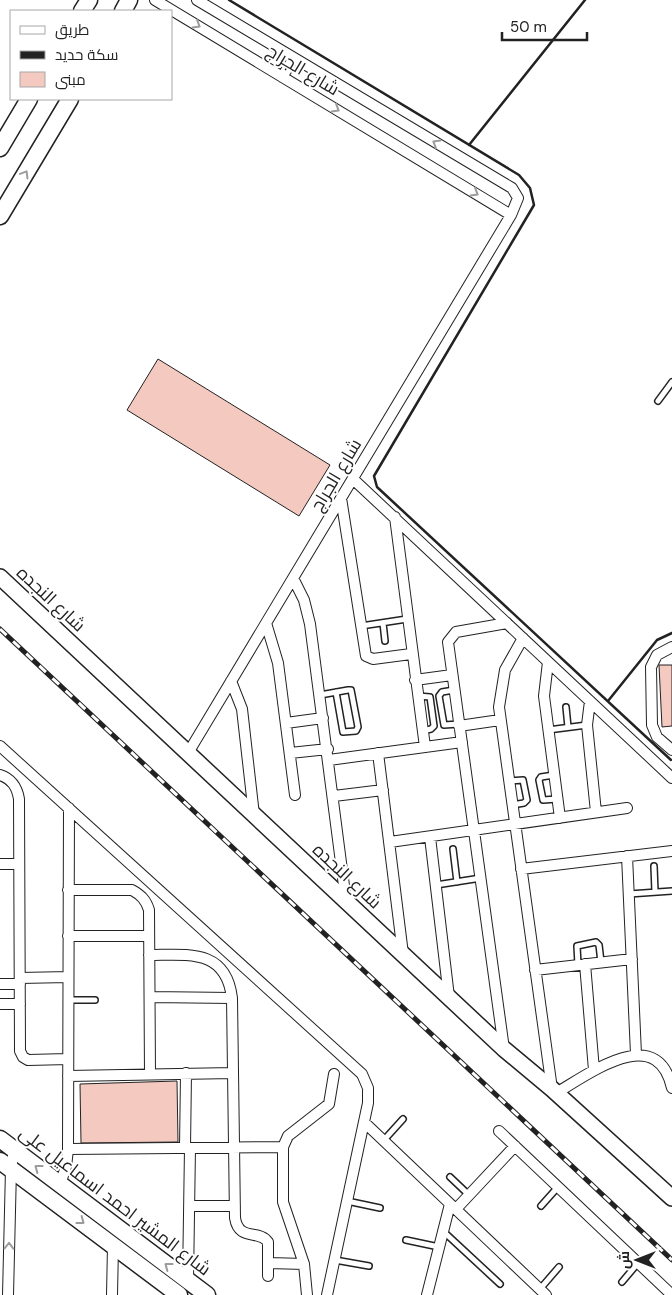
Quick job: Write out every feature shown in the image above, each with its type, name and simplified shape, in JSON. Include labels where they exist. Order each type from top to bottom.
[{"type":"main road","points":[[0,148],[28,100]]},
{"type":"main road","points":[[0,216],[69,100]]},
{"type":"main road","name":"شارع المشير احمد اسماعيل على","points":[[0,1139],[206,1295]]},
{"type":"main road","name":"شارع المشير احمد اسماعيل على","points":[[6,1165],[179,1295]]},
{"type":"street","name":"شارع الجراج","points":[[155,0],[171,10]]},
{"type":"street","name":"شارع الجراج","points":[[188,753],[511,215],[518,198],[512,188],[196,0]]},
{"type":"street","name":"شارع الجراج","points":[[172,10],[511,215]]},
{"type":"street","points":[[282,77],[294,58]]},
{"type":"street","points":[[353,479],[590,701],[668,768],[672,778]]},
{"type":"street","points":[[341,498],[364,652],[369,659],[412,654]]},
{"type":"street","points":[[395,517],[425,747]]},
{"type":"street","name":"شارع النجده","points":[[0,577],[504,1049],[554,1091],[672,1198]]},
{"type":"street","points":[[293,578],[308,612],[324,718],[346,901]]},
{"type":"street","points":[[266,623],[276,652],[295,795]]},
{"type":"street","points":[[504,1049],[448,642],[452,634],[456,632],[507,623]]},
{"type":"street","points":[[523,638],[504,670],[499,695],[500,720],[554,1091],[618,1058],[636,1054],[651,1058],[669,1069],[672,1088]]},
{"type":"street","points":[[672,647],[657,655],[651,667],[652,725],[657,737],[672,750]]},
{"type":"street","points":[[548,662],[544,696],[560,818]]},
{"type":"street","points":[[415,680],[452,675]]},
{"type":"street","points":[[231,681],[242,710],[254,815]]},
{"type":"street","points":[[590,701],[587,725],[596,812]]},
{"type":"street","points":[[286,723],[324,718]]},
{"type":"street","points":[[459,725],[500,720]]},
{"type":"street","points":[[290,754],[378,754],[462,742]]},
{"type":"street","points":[[0,746],[357,1068],[368,1088],[368,1103],[327,1295]]},
{"type":"street","points":[[378,754],[403,954]]},
{"type":"street","points":[[0,775],[10,780],[18,792],[20,1051],[23,1057],[31,1060],[68,1059]]},
{"type":"street","points":[[334,796],[383,790]]},
{"type":"street","points":[[60,1184],[66,1167],[68,1149],[69,808]]},
{"type":"street","points":[[390,842],[626,808]]},
{"type":"street","points":[[430,837],[449,998]]},
{"type":"street","points":[[521,869],[672,851]]},
{"type":"street","points":[[627,856],[636,1054]]},
{"type":"street","points":[[0,864],[19,864]]},
{"type":"street","points":[[68,890],[125,890],[138,893],[149,910],[150,1074]]},
{"type":"street","points":[[68,936],[149,936]]},
{"type":"street","points":[[149,955],[196,955],[204,957],[224,973],[232,998],[236,1222],[240,1230],[248,1235],[262,1237],[268,1242],[268,1276]]},
{"type":"street","points":[[535,970],[632,959]]},
{"type":"street","points":[[582,965],[594,1070]]},
{"type":"street","points":[[0,984],[68,977]]},
{"type":"street","points":[[150,998],[232,998]]},
{"type":"street","points":[[0,1004],[20,1004]]},
{"type":"street","points":[[68,1076],[233,1073]]},
{"type":"street","points":[[186,1074],[189,1206],[188,1281]]},
{"type":"street","points":[[307,1295],[304,1264],[283,1202],[283,1148],[288,1136],[329,1104],[334,1074]]},
{"type":"street","points":[[364,1122],[543,1292]]},
{"type":"street","points":[[499,1131],[672,1295]]},
{"type":"street","points":[[427,1295],[443,1232],[453,1206],[469,1195],[516,1146]]},
{"type":"street","points":[[68,1149],[283,1148]]},
{"type":"street","points":[[8,1295],[6,1165],[14,1150]]},
{"type":"street","points":[[189,1206],[235,1206]]},
{"type":"street","points":[[112,1295],[113,1246]]},
{"type":"street","points":[[269,1263],[304,1264]]},
{"type":"lane","points":[[658,401],[672,382]]},
{"type":"lane","points":[[360,626],[407,619]]},
{"type":"lane","points":[[383,623],[385,641]]},
{"type":"lane","points":[[454,690],[442,692],[439,696],[444,725],[459,725]]},
{"type":"lane","points":[[320,694],[336,692],[352,692],[358,727],[356,731],[343,732],[336,692]]},
{"type":"lane","points":[[566,707],[568,728]]},
{"type":"lane","points":[[548,730],[587,725]]},
{"type":"lane","points":[[554,775],[541,777],[538,780],[543,800],[558,799]]},
{"type":"lane","points":[[509,781],[523,780],[527,800],[524,804],[512,805]]},
{"type":"lane","points":[[453,849],[457,882]]},
{"type":"lane","points":[[654,866],[655,892]]},
{"type":"lane","points":[[436,885],[480,878]]},
{"type":"lane","points":[[629,894],[672,891]]},
{"type":"lane","points":[[582,965],[577,946],[596,942],[599,945],[601,962]]},
{"type":"lane","points":[[68,1000],[95,1000]]},
{"type":"lane","points":[[383,1140],[403,1119]]},
{"type":"lane","points":[[450,1176],[469,1195]]},
{"type":"lane","points":[[541,1206],[558,1187]]},
{"type":"lane","points":[[347,1201],[380,1208]]},
{"type":"lane","points":[[443,1232],[500,1284]]},
{"type":"lane","points":[[406,1240],[439,1247]]},
{"type":"lane","points":[[335,1260],[369,1266]]},
{"type":"lane","points":[[622,1282],[638,1263]]},
{"type":"lane","points":[[543,1292],[559,1267]]},
{"type":"building","points":[[158,359],[330,465],[299,516],[127,410]]},
{"type":"building","points":[[659,665],[672,665],[672,726],[662,727]]},
{"type":"building","points":[[177,1081],[178,1142],[81,1143],[80,1084]]},
{"type":"railway","points":[[0,629],[672,1260]]},
{"type":"wall","points":[[229,0],[519,175],[530,188],[534,205],[374,476],[377,487],[671,760]]},
{"type":"wall","points":[[469,145],[585,0]]},
{"type":"wall","points":[[608,701],[657,640],[672,633]]}]
